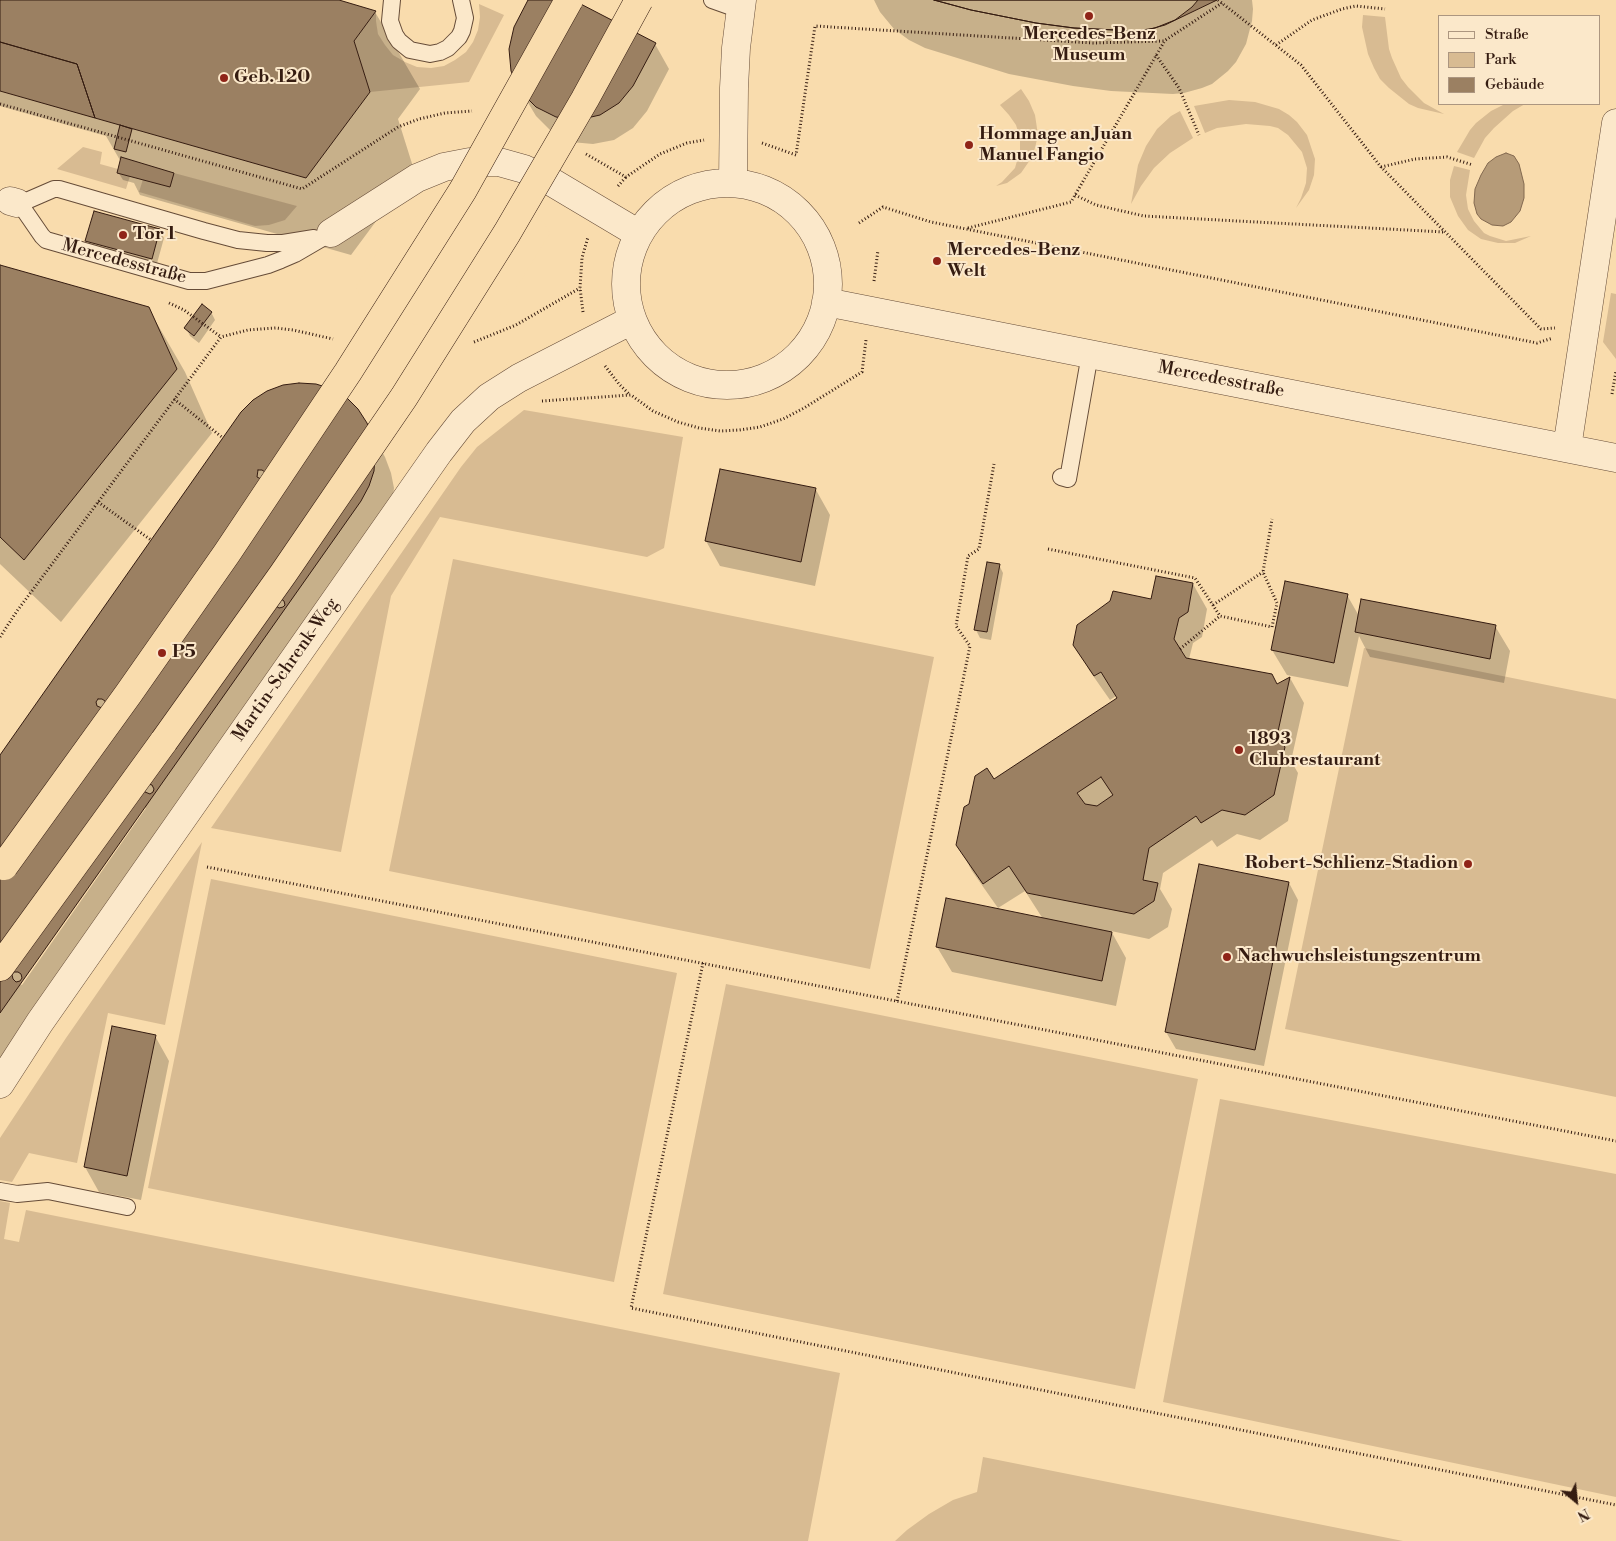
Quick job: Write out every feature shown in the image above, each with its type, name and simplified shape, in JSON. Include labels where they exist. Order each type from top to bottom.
[{"type":"highway","points":[[0,872],[130,693],[222,561],[348,372],[463,190],[569,0]]},
{"type":"highway","points":[[0,967],[272,590],[404,398],[507,233],[585,99],[639,0]]},
{"type":"highway","points":[[0,983],[34,920]]},
{"type":"street","points":[[733,183],[734,88],[741,5]]},
{"type":"street","points":[[1567,448],[1616,123]]},
{"type":"street","name":"Mercedesstraße","points":[[331,233],[417,178],[444,167],[470,162],[499,162],[524,169],[550,181],[639,234]]},
{"type":"street","points":[[733,183],[750,185],[781,198],[807,221],[819,243],[827,268],[826,302],[822,319],[814,335],[792,361],[762,379],[744,384],[709,384],[693,379],[669,367],[650,350],[639,336],[626,298],[626,276],[630,254],[639,234],[652,216],[669,201],[689,190],[710,184],[733,183]]},
{"type":"street","name":"Mercedesstraße","points":[[826,302],[1616,458]]},
{"type":"street","name":"Martin-Schrenk-Weg","points":[[0,1084],[40,1022],[439,452],[463,421],[489,397],[519,378],[632,320]]},
{"type":"lane","points":[[392,0],[390,21],[399,41],[410,50],[430,54],[448,48],[462,31],[465,18],[462,0]]},
{"type":"lane","points":[[712,0],[741,5]]},
{"type":"lane","name":"Mercedesstraße","points":[[7,199],[24,202],[54,189],[59,189],[204,232],[238,240],[266,243],[309,240],[331,233]]},
{"type":"lane","name":"Mercedesstraße","points":[[7,199],[22,207],[46,240],[197,281],[206,281],[274,262],[295,254],[331,233]]},
{"type":"lane","points":[[1061,477],[1068,478],[1090,354]]},
{"type":"lane","points":[[0,1191],[17,1194],[48,1192],[127,1207]]},
{"type":"path","points":[[1218,0],[1301,65],[1381,167],[1541,329]]},
{"type":"path","points":[[965,228],[1070,202],[1164,41],[1222,3]]},
{"type":"path","points":[[1276,45],[1312,20],[1342,9],[1356,6],[1385,9]]},
{"type":"path","points":[[796,155],[815,26],[1093,43],[1164,41]]},
{"type":"path","points":[[1156,55],[1179,88],[1200,135]]},
{"type":"path","points":[[0,104],[302,189]]},
{"type":"path","points":[[1381,167],[1415,159],[1447,157],[1473,165]]},
{"type":"path","points":[[626,178],[600,210],[588,237],[582,258],[580,280],[582,309],[591,341],[603,364],[619,384],[631,395],[653,411],[678,422],[713,430],[739,430],[760,427],[783,419],[862,372]]},
{"type":"path","points":[[1075,195],[1096,205],[1144,216],[1445,232]]},
{"type":"path","points":[[859,223],[883,207],[931,222],[1538,343],[1558,335]]},
{"type":"path","points":[[0,637],[17,611],[221,337],[184,310]]},
{"type":"path","points":[[1612,394],[1616,371]]},
{"type":"path","points":[[534,401],[631,395]]},
{"type":"path","points":[[174,399],[223,438]]},
{"type":"path","points":[[897,1001],[970,646],[956,626],[968,556],[979,549],[994,464]]},
{"type":"path","points":[[98,502],[151,540]]},
{"type":"path","points":[[1048,549],[1195,578],[1220,616],[1272,627],[1277,603],[1262,572],[1272,519]]},
{"type":"path","points":[[1213,605],[1262,572]]},
{"type":"path","points":[[1180,649],[1220,616]]},
{"type":"path","points":[[207,867],[1616,1141]]},
{"type":"path","points":[[702,963],[632,1308],[1616,1505]]},
{"type":"green space","points":[[479,4],[504,15],[469,82],[370,92],[354,41],[376,11],[378,34],[393,55],[417,67],[431,68],[444,66],[466,52],[478,30]]},
{"type":"green space","points":[[1363,15],[1385,17],[1389,49],[1401,78],[1424,103],[1444,114],[1409,104],[1380,79],[1368,54],[1362,27]]},
{"type":"green space","points":[[1021,89],[1035,115],[1038,135],[1035,148],[1030,160],[1021,173],[1007,183],[996,186],[1015,168],[1020,150],[1020,138],[1016,125],[1000,105]]},
{"type":"green space","points":[[1229,100],[1255,102],[1279,109],[1297,122],[1307,135],[1315,159],[1314,175],[1309,190],[1296,208],[1306,183],[1307,168],[1302,152],[1288,135],[1278,128],[1246,124],[1217,128],[1205,133],[1194,106]]},
{"type":"green space","points":[[1503,105],[1523,105],[1513,111],[1494,128],[1485,138],[1474,158],[1457,152],[1470,130],[1491,111]]},
{"type":"green space","points":[[1180,111],[1193,138],[1170,153],[1154,168],[1131,204],[1138,165],[1146,146],[1157,129],[1171,116]]},
{"type":"green space","points":[[83,147],[102,152],[100,164],[118,169],[117,173],[130,176],[126,189],[57,169]]},
{"type":"green space","points":[[1454,166],[1470,170],[1466,195],[1468,209],[1474,221],[1484,233],[1506,241],[1531,236],[1515,243],[1498,243],[1481,239],[1468,230],[1458,216],[1450,197],[1450,180]]},
{"type":"green space","points":[[174,173],[297,206],[285,220],[269,225],[255,226],[139,192],[143,179],[170,187]]},
{"type":"green space","points":[[1611,293],[1616,294],[1616,359],[1603,342]]},
{"type":"green space","points":[[524,410],[683,437],[664,548],[647,557],[440,517],[391,596],[341,852],[211,828],[461,467],[477,447]]},
{"type":"green space","points":[[453,559],[934,657],[870,969],[389,871]]},
{"type":"green space","name":"Robert-Schlienz-Stadion","points":[[1364,648],[1616,699],[1616,1097],[1285,1029]]},
{"type":"green space","points":[[202,842],[165,1025],[108,1013],[77,1163],[29,1153],[12,1182],[0,1180],[0,1138],[66,1038]]},
{"type":"green space","points":[[211,879],[677,973],[614,1282],[148,1188]]},
{"type":"green space","points":[[726,984],[1198,1079],[1135,1389],[663,1294]]},
{"type":"green space","points":[[1220,1099],[1616,1174],[1616,1497],[1163,1402]]},
{"type":"green space","points":[[0,1201],[10,1203],[4,1239],[19,1242],[26,1210],[840,1373],[808,1541],[0,1541]]},
{"type":"green space","points":[[983,1457],[1403,1541],[895,1541],[929,1514],[953,1500],[977,1492]]},
{"type":"shaded area","points":[[1506,153],[1514,156],[1519,164],[1524,184],[1524,198],[1520,211],[1511,222],[1503,226],[1492,225],[1481,219],[1477,214],[1474,203],[1475,189],[1488,163]]},
{"type":"pier","points":[[473,201],[499,202],[528,212],[544,223],[550,233],[499,316],[491,320],[463,325],[428,326],[406,323],[382,315],[360,297],[356,286],[391,230],[408,220],[436,208]]},
{"type":"building","name":"Geb. 120","points":[[0,0],[339,0],[376,11],[354,41],[370,92],[306,178],[95,118],[77,64],[0,42]]},
{"type":"building","points":[[528,0],[573,0],[656,43],[633,86],[619,103],[600,115],[578,120],[556,117],[536,107],[520,91],[511,71],[509,49],[514,27]]},
{"type":"building","name":"Mercedes-Benz Museum","points":[[934,0],[1198,0],[1175,20],[1155,28],[1136,31],[1074,28],[1036,23],[971,10]]},
{"type":"building","name":"Mercedes-Benz Museum","points":[[934,0],[1217,0],[1165,25],[1136,31],[1074,28],[1036,23],[971,10]]},
{"type":"building","points":[[0,42],[77,64],[95,118],[0,91]]},
{"type":"building","points":[[120,125],[132,129],[126,152],[114,149]]},
{"type":"building","points":[[121,157],[174,173],[170,187],[117,173]]},
{"type":"building","name":"Tor 1","points":[[94,211],[160,229],[152,259],[85,241]]},
{"type":"building","points":[[0,265],[149,307],[177,369],[24,560],[0,537]]},
{"type":"building","points":[[202,304],[212,312],[194,336],[184,328]]},
{"type":"building","name":"P5","points":[[299,383],[316,384],[332,389],[346,397],[358,409],[367,423],[373,438],[375,454],[374,471],[369,486],[361,501],[0,1013],[0,755],[241,412],[253,400],[267,391],[283,385]],"holes":[[[258,470],[265,472],[261,479],[257,477]],[[281,599],[284,601],[285,605],[283,607],[279,608],[276,606]],[[98,699],[102,699],[106,705],[102,708],[97,706],[96,702]],[[148,784],[152,785],[153,792],[150,794],[144,790]],[[14,972],[21,974],[22,978],[20,981],[16,982],[12,975]]]},
{"type":"building","points":[[720,469],[816,488],[801,562],[705,541]]},
{"type":"building","points":[[987,562],[1000,564],[987,632],[974,630]]},
{"type":"building","points":[[1156,576],[1193,583],[1188,612],[1179,618],[1174,639],[1186,658],[1272,674],[1277,684],[1290,677],[1277,736],[1285,747],[1274,795],[1245,815],[1222,810],[1201,823],[1196,816],[1149,848],[1143,880],[1158,883],[1154,901],[1134,914],[1027,893],[1009,866],[983,884],[956,845],[964,807],[969,804],[975,776],[987,768],[994,779],[1117,698],[1101,672],[1094,676],[1073,645],[1077,625],[1110,601],[1113,591],[1151,599]],"holes":[[[1101,777],[1113,795],[1097,806],[1085,804],[1077,793]]]},
{"type":"building","points":[[1285,581],[1348,594],[1334,663],[1271,650]]},
{"type":"building","points":[[1361,599],[1496,625],[1490,659],[1355,632]]},
{"type":"building","name":"Nachwuchsleistungszentrum","points":[[1199,864],[1289,882],[1255,1050],[1165,1032]]},
{"type":"building","points":[[946,898],[1112,932],[1102,981],[936,947]]},
{"type":"building","points":[[112,1026],[156,1035],[127,1176],[84,1167]]},
{"type":"place","name":"Mercedes-Benz Museum","points":[[1089,16]]},
{"type":"place","name":"Geb. 120","points":[[224,78]]},
{"type":"place","name":"Hommage an Juan Manuel Fangio","points":[[969,145]]},
{"type":"place","name":"Tor 1","points":[[123,235]]},
{"type":"place","name":"Mercedes-Benz Welt","points":[[937,261]]},
{"type":"place","name":"P5","points":[[162,653]]},
{"type":"place","name":"1893 Clubrestaurant","points":[[1239,750]]},
{"type":"place","name":"Robert-Schlienz-Stadion","points":[[1468,864]]},
{"type":"place","name":"Nachwuchsleistungszentrum","points":[[1227,957]]}]
